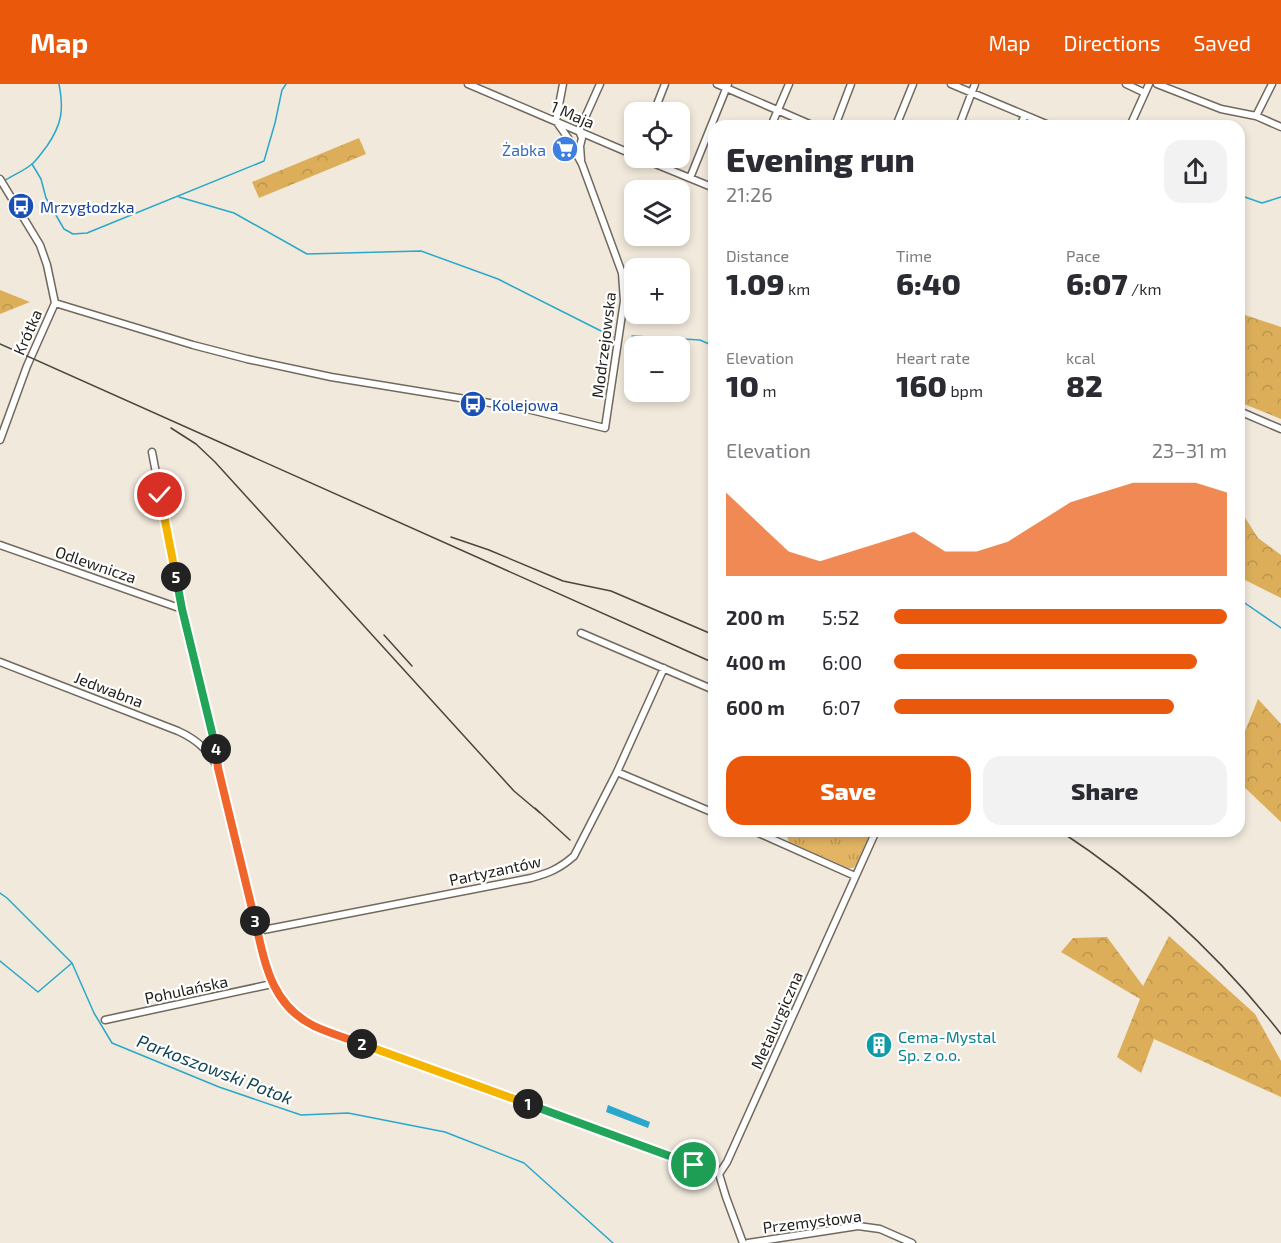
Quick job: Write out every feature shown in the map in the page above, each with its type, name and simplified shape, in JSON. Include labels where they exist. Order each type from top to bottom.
[{"type":"street","name":"1 Maja","points":[[468,84],[624,151]]},
{"type":"street","points":[[556,121],[563,84]]},
{"type":"street","points":[[570,142],[572,136],[579,131],[600,84]]},
{"type":"street","points":[[658,102],[665,84]]},
{"type":"street","points":[[717,84],[727,86],[800,120]]},
{"type":"street","points":[[774,120],[789,84]]},
{"type":"street","points":[[837,120],[851,84]]},
{"type":"street","points":[[898,120],[913,84]]},
{"type":"street","points":[[951,84],[1037,120]]},
{"type":"street","points":[[961,120],[975,84]]},
{"type":"street","points":[[1126,84],[1145,93]]},
{"type":"street","points":[[1133,120],[1149,84]]},
{"type":"street","points":[[1157,84],[1221,110],[1256,116],[1281,127]]},
{"type":"street","points":[[1256,116],[1272,84]]},
{"type":"street","points":[[713,120],[727,86]]},
{"type":"street","points":[[1023,120],[1025,115]]},
{"type":"street","name":"Modrzejowska","points":[[55,303],[182,342],[247,359],[331,377],[527,409],[605,428],[624,301],[622,273],[582,164],[556,121]]},
{"type":"street","name":"Modrzejowska","points":[[579,131],[582,138],[580,146],[582,164]]},
{"type":"street","points":[[690,178],[708,133]]},
{"type":"street","points":[[666,168],[708,186]]},
{"type":"street","points":[[0,179],[43,251],[55,303]]},
{"type":"street","name":"Krótka","points":[[0,440],[27,366],[55,303]]},
{"type":"street","points":[[1245,414],[1281,429]]},
{"type":"street","points":[[152,452],[182,609],[211,728],[218,768],[266,967],[272,984],[282,999],[303,1020],[316,1027],[719,1174],[726,1197],[746,1243]]},
{"type":"street","name":"Odlewnicza","points":[[0,545],[182,609]]},
{"type":"street","points":[[582,633],[708,687]]},
{"type":"street","name":"Jedwabna","points":[[0,662],[178,731],[204,749],[213,758],[218,768]]},
{"type":"street","name":"Partyzantów","points":[[258,931],[549,873],[563,865],[574,856],[617,772],[664,668]]},
{"type":"street","points":[[617,772],[708,810]]},
{"type":"street","points":[[767,837],[855,876],[873,837]]},
{"type":"street","name":"Metalurgiczna","points":[[719,1174],[727,1162],[855,876]]},
{"type":"street","name":"Pohulańska","points":[[105,1020],[272,984]]},
{"type":"street","name":"Przemysłowa","points":[[746,1243],[858,1227],[880,1229],[912,1243]]},
{"type":"green space","points":[[359,138],[366,154],[259,198],[252,182]]},
{"type":"green space","points":[[0,290],[30,302],[0,314]]},
{"type":"green space","points":[[1245,315],[1281,327],[1281,419],[1245,404]]},
{"type":"green space","points":[[1245,517],[1258,538],[1281,555],[1281,598],[1245,580]]},
{"type":"green space","points":[[1258,699],[1281,724],[1281,822],[1245,788],[1245,731]]},
{"type":"green space","points":[[787,837],[868,837],[853,868],[848,868],[789,842]]},
{"type":"green space","points":[[1169,936],[1255,1014],[1281,1061],[1281,1097],[1154,1039],[1141,1073],[1117,1057],[1140,999],[1061,952],[1073,938],[1107,937],[1143,986]]},
{"type":"water","points":[[608,1105],[650,1122],[648,1128],[606,1112]]},
{"type":"waterway","points":[[4,181],[32,164],[52,138],[59,124],[61,102],[59,84]]},
{"type":"waterway","points":[[32,164],[41,179],[46,198],[64,229],[73,234],[87,233],[264,161],[282,90],[286,84]]},
{"type":"waterway","points":[[179,197],[234,213],[307,254],[421,251],[498,279],[613,337]]},
{"type":"waterway","points":[[1245,197],[1262,203],[1281,197]]},
{"type":"waterway","points":[[690,339],[708,344]]},
{"type":"waterway","points":[[1245,603],[1281,628]]},
{"type":"waterway","name":"Parkoszowski Potok","points":[[0,893],[72,963],[94,1013],[112,1043],[219,1087],[301,1115],[348,1113],[445,1132],[524,1163],[613,1243]]},
{"type":"waterway","name":"Parkoszowski Potok","points":[[0,961],[38,992],[72,963]]},
{"type":"railway","points":[[0,344],[708,660]]},
{"type":"railway","points":[[171,428],[196,444],[215,462],[514,791],[540,813]]},
{"type":"railway","points":[[451,537],[563,581],[611,591],[708,632]]},
{"type":"railway","points":[[384,635],[412,666]]},
{"type":"railway","points":[[535,808],[570,840]]},
{"type":"railway","points":[[1069,837],[1121,875],[1179,924],[1232,977],[1281,1034]]},
{"type":"place","name":"Żabka","points":[[565,149]]},
{"type":"place","name":"Mrzygłodzka","points":[[21,206]]},
{"type":"place","name":"Kolejowa","points":[[473,404]]},
{"type":"place","name":"Cema-Mystal Sp. z o.o.","points":[[879,1045]]},
{"type":"route","points":[[160,495],[182,609],[266,967],[272,984],[287,1005],[303,1020],[316,1027],[694,1165]]}]
